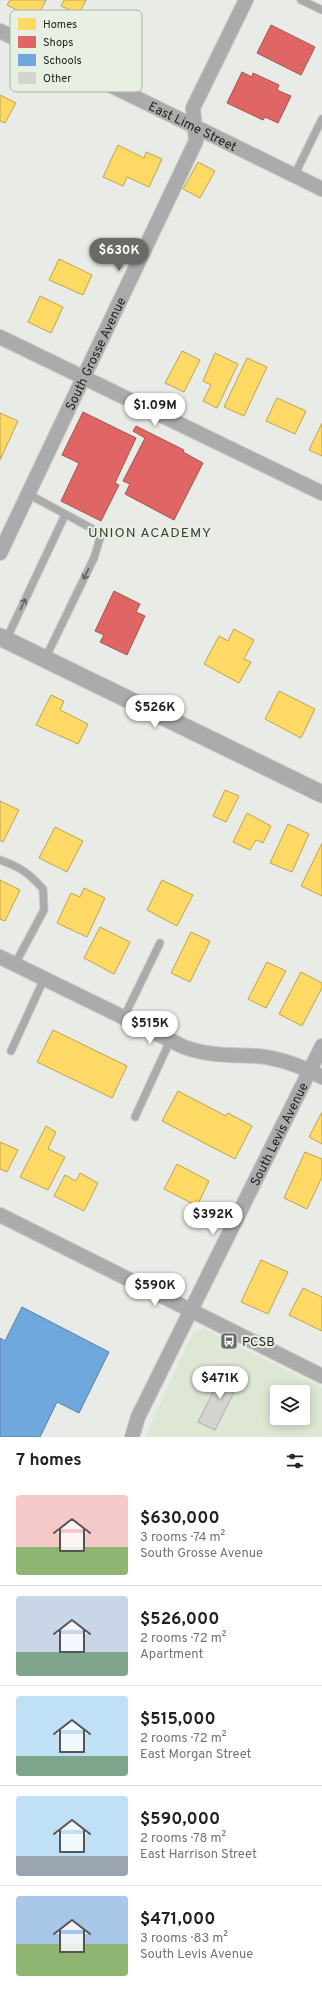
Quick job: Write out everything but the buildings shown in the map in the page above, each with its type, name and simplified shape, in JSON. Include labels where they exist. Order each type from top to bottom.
[{"type":"street","name":"South Grosse Avenue","points":[[0,553],[196,141],[193,108],[246,0]]},
{"type":"street","name":"East Lime Street","points":[[0,31],[10,36]]},
{"type":"street","name":"East Lime Street","points":[[123,92],[322,189]]},
{"type":"street","points":[[0,337],[322,493]]},
{"type":"street","points":[[3,638],[322,794]]},
{"type":"street","points":[[0,957],[170,1040],[204,1054],[275,1059],[316,1074]]},
{"type":"street","name":"South Levis Avenue","points":[[132,1437],[138,1417],[190,1310],[316,1074],[322,1046]]},
{"type":"street","points":[[0,1215],[322,1376]]},
{"type":"lane","points":[[301,0],[322,10]]},
{"type":"lane","points":[[294,176],[322,119]]},
{"type":"lane","points":[[28,494],[91,528],[97,532],[100,538],[94,558],[45,659]]},
{"type":"lane","points":[[3,638],[65,515]]},
{"type":"lane","points":[[0,860],[16,865],[29,874],[43,889],[44,910],[15,964]]},
{"type":"lane","points":[[124,1018],[160,943]]},
{"type":"lane","points":[[11,1051],[44,979]]},
{"type":"lane","points":[[135,1117],[170,1040]]},
{"type":"green space","points":[[204,1329],[322,1388],[322,1437],[145,1437],[189,1341],[195,1332]]},
{"type":"place","name":"PCSB","points":[[229,1341]]},
{"type":"district","name":"UNION ACADEMY","points":[[150,532]]}]
